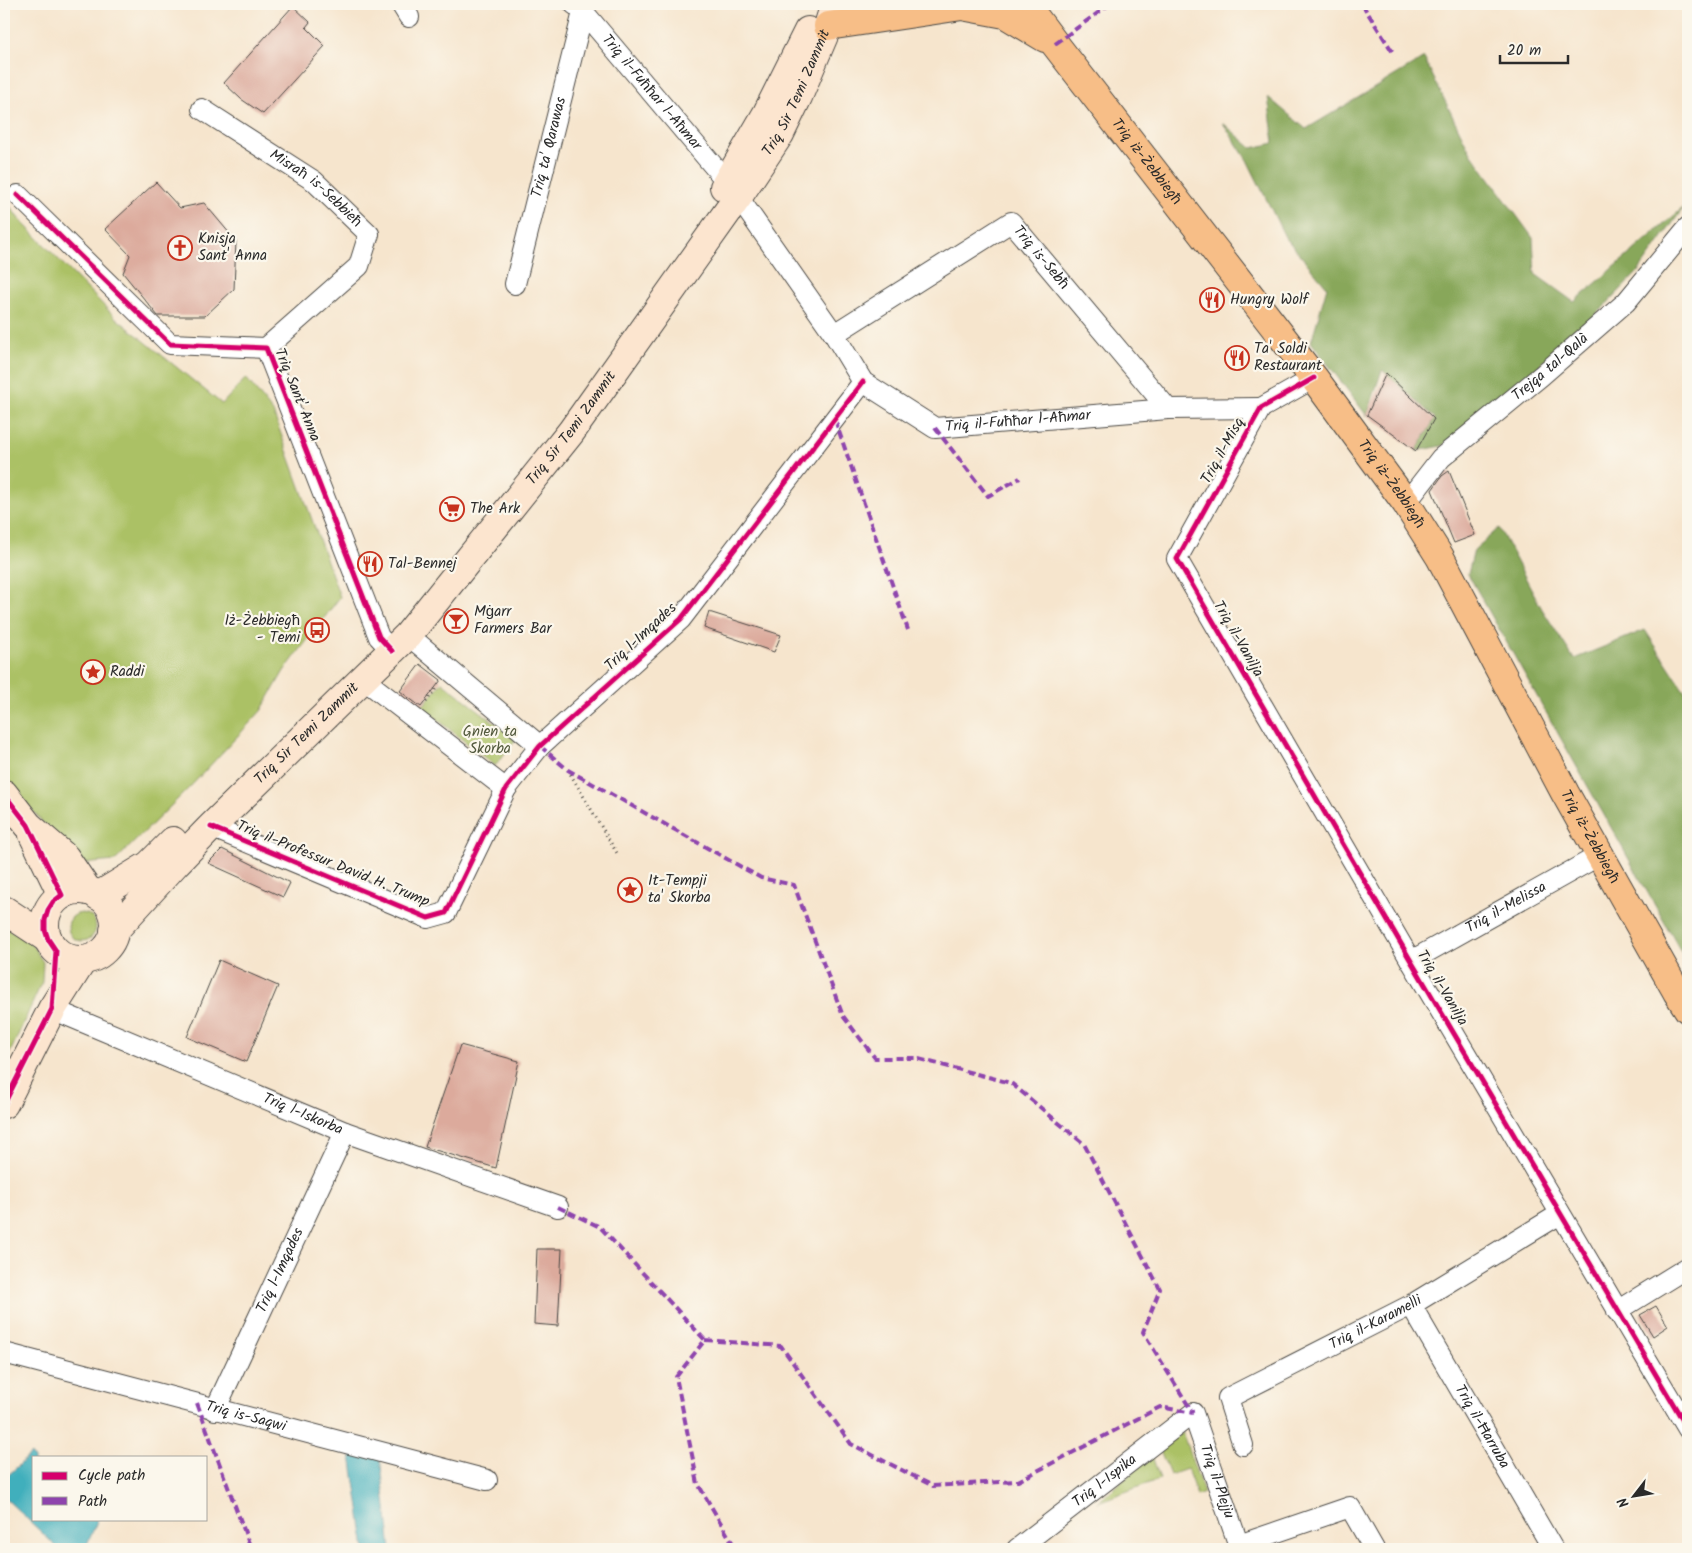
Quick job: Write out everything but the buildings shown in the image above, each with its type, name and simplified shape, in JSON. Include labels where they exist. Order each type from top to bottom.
[{"type":"main road","name":"Triq iż-Żebbiegħ","points":[[1026,4],[1314,378],[1406,503],[1440,558],[1565,793],[1688,1009]]},
{"type":"main road","points":[[827,11],[964,5],[1005,14],[1055,44]]},
{"type":"main road","name":"Triq Sir Temi Zammit","points":[[114,931],[211,827],[362,678],[571,432],[733,190],[780,134],[798,97],[827,11]]},
{"type":"main road","name":"Triq Sir Temi Zammit","points":[[93,894],[149,865],[351,663],[393,641]]},
{"type":"main road","points":[[4,794],[28,825],[66,857],[93,894],[108,904],[115,922],[114,931],[111,942],[104,951],[94,958],[73,960],[4,910]]},
{"type":"main road","points":[[28,825],[57,899]]},
{"type":"main road","points":[[52,1009],[52,945],[45,930],[48,910],[57,899],[70,891],[93,894]]},
{"type":"main road","points":[[4,902],[57,899]]},
{"type":"main road","points":[[4,1104],[52,1009],[83,960]]},
{"type":"street","name":"Triq il-Fuħħar l-Aħmar","points":[[580,6],[733,190],[834,334],[863,382],[935,428],[1168,409],[1261,408]]},
{"type":"street","name":"Triq ta' Qarawas","points":[[515,284],[580,6]]},
{"type":"street","name":"Misraħ is-Sebbieħ","points":[[202,109],[314,181],[369,234],[359,266],[266,348]]},
{"type":"street","name":"Triq Sant' Anna","points":[[18,195],[170,344],[266,348],[393,641],[450,670],[540,746]]},
{"type":"street","name":"Triq is-Sebħ","points":[[834,334],[1010,222],[1168,409]]},
{"type":"street","name":"Trejqa tal-Qalà","points":[[1406,503],[1441,458],[1541,376],[1626,302],[1688,227]]},
{"type":"street","name":"Triq il-Misq","points":[[1177,559],[1261,408],[1314,378]]},
{"type":"street","name":"Triq l-Imqades","points":[[446,913],[506,789],[540,746],[681,619],[863,382]]},
{"type":"street","name":"Triq il-Vanilja","points":[[1177,559],[1411,961],[1688,1429]]},
{"type":"street","points":[[362,678],[506,789]]},
{"type":"street","name":"Triq il-Professur David H. Trump","points":[[211,827],[428,918],[446,913]]},
{"type":"street","name":"Triq il-Melissa","points":[[1411,961],[1600,856]]},
{"type":"street","name":"Triq l-Iskorba","points":[[52,1009],[345,1132],[558,1207]]},
{"type":"street","name":"Triq l-Imqades","points":[[215,1410],[345,1132]]},
{"type":"street","name":"Triq il-Karamelli","points":[[1243,1445],[1228,1398],[1411,1305],[1560,1214]]},
{"type":"street","points":[[1617,1311],[1688,1267]]},
{"type":"street","name":"Triq il-Ħarruba","points":[[1411,1305],[1553,1549]]},
{"type":"street","name":"Triq is-Saqwi","points":[[4,1353],[487,1480]]},
{"type":"street","name":"Triq il-Plejju","points":[[1193,1413],[1239,1547]]},
{"type":"street","name":"Triq l-Ispika","points":[[1018,1549],[1193,1413]]},
{"type":"street","points":[[1239,1547],[1350,1507],[1374,1549]]},
{"type":"path","points":[[414,718],[450,670]]},
{"type":"path","points":[[568,770],[618,855]]},
{"type":"green space","points":[[1424,58],[1469,150],[1533,238],[1535,274],[1574,302],[1684,207],[1638,272],[1589,322],[1517,385],[1442,446],[1416,451],[1435,418],[1382,370],[1367,416],[1311,342],[1327,287],[1285,237],[1247,160],[1223,123],[1252,148],[1274,143],[1268,97],[1306,129]]},
{"type":"green space","points":[[7,202],[19,219],[116,318],[222,404],[246,378],[273,412],[340,597],[284,671],[261,711],[190,787],[115,861],[82,864],[43,823],[4,777],[4,204]]},
{"type":"green space","points":[[1499,528],[1542,609],[1574,659],[1645,630],[1688,696],[1688,964],[1468,574],[1474,550]]},
{"type":"green space","name":"Gnien ta Skorba","points":[[442,682],[516,739],[495,766],[422,707]]},
{"type":"green space","points":[[82,913],[92,917],[96,927],[92,937],[82,941],[72,937],[68,927],[72,917]]},
{"type":"green space","points":[[4,926],[31,943],[43,962],[42,982],[4,1066]]},
{"type":"green space","points":[[1182,1432],[1204,1493],[1197,1496],[1187,1469],[1170,1475],[1160,1450]]},
{"type":"green space","points":[[1152,1456],[1160,1479],[1098,1502]]},
{"type":"water","points":[[350,1449],[380,1457],[391,1549],[365,1549]]},
{"type":"water","points":[[31,1454],[32,1520],[98,1520],[85,1549],[59,1549],[4,1497],[4,1479]]},
{"type":"marked path","points":[[1055,44],[1110,4]]},
{"type":"marked path","points":[[1362,4],[1394,54]]},
{"type":"marked path","points":[[835,420],[908,630]]},
{"type":"marked path","points":[[935,428],[988,496],[1020,478]]},
{"type":"marked path","points":[[540,746],[568,770],[761,878],[794,885],[843,1016],[875,1058],[915,1058],[1011,1083],[1084,1144],[1160,1289],[1143,1332],[1193,1413]]},
{"type":"marked path","points":[[558,1207],[600,1227],[705,1340],[676,1377],[698,1484],[736,1549]]},
{"type":"marked path","points":[[705,1340],[781,1346],[851,1444],[933,1486],[1018,1481],[1160,1407],[1193,1413]]},
{"type":"marked path","points":[[197,1403],[251,1549]]},
{"type":"cycle path","points":[[18,195],[170,344],[266,348],[379,637],[392,651]]},
{"type":"cycle path","points":[[1314,378],[1261,408],[1177,559],[1411,961],[1688,1429]]},
{"type":"cycle path","points":[[211,827],[428,918],[446,913],[506,789],[540,746],[681,619],[863,382]]},
{"type":"cycle path","points":[[4,794],[28,825],[62,895],[53,902],[45,920],[45,930],[48,939],[56,951],[52,1009],[4,1104]]},
{"type":"place","name":"Knisja Sant' Anna","points":[[180,248]]},
{"type":"place","name":"Hungry Wolf","points":[[1212,300]]},
{"type":"place","name":"Ta' Soldi Restaurant","points":[[1237,358]]},
{"type":"place","name":"The Ark","points":[[452,509]]},
{"type":"place","name":"Tal-Bennej","points":[[370,564]]},
{"type":"place","name":"Mġarr Farmers Bar","points":[[456,621]]},
{"type":"place","name":"Iż-Żebbiegħ - Temi","points":[[317,630]]},
{"type":"place","name":"Raddi","points":[[93,672]]},
{"type":"place","name":"It-Tempji ta' Skorba","points":[[630,890]]}]
